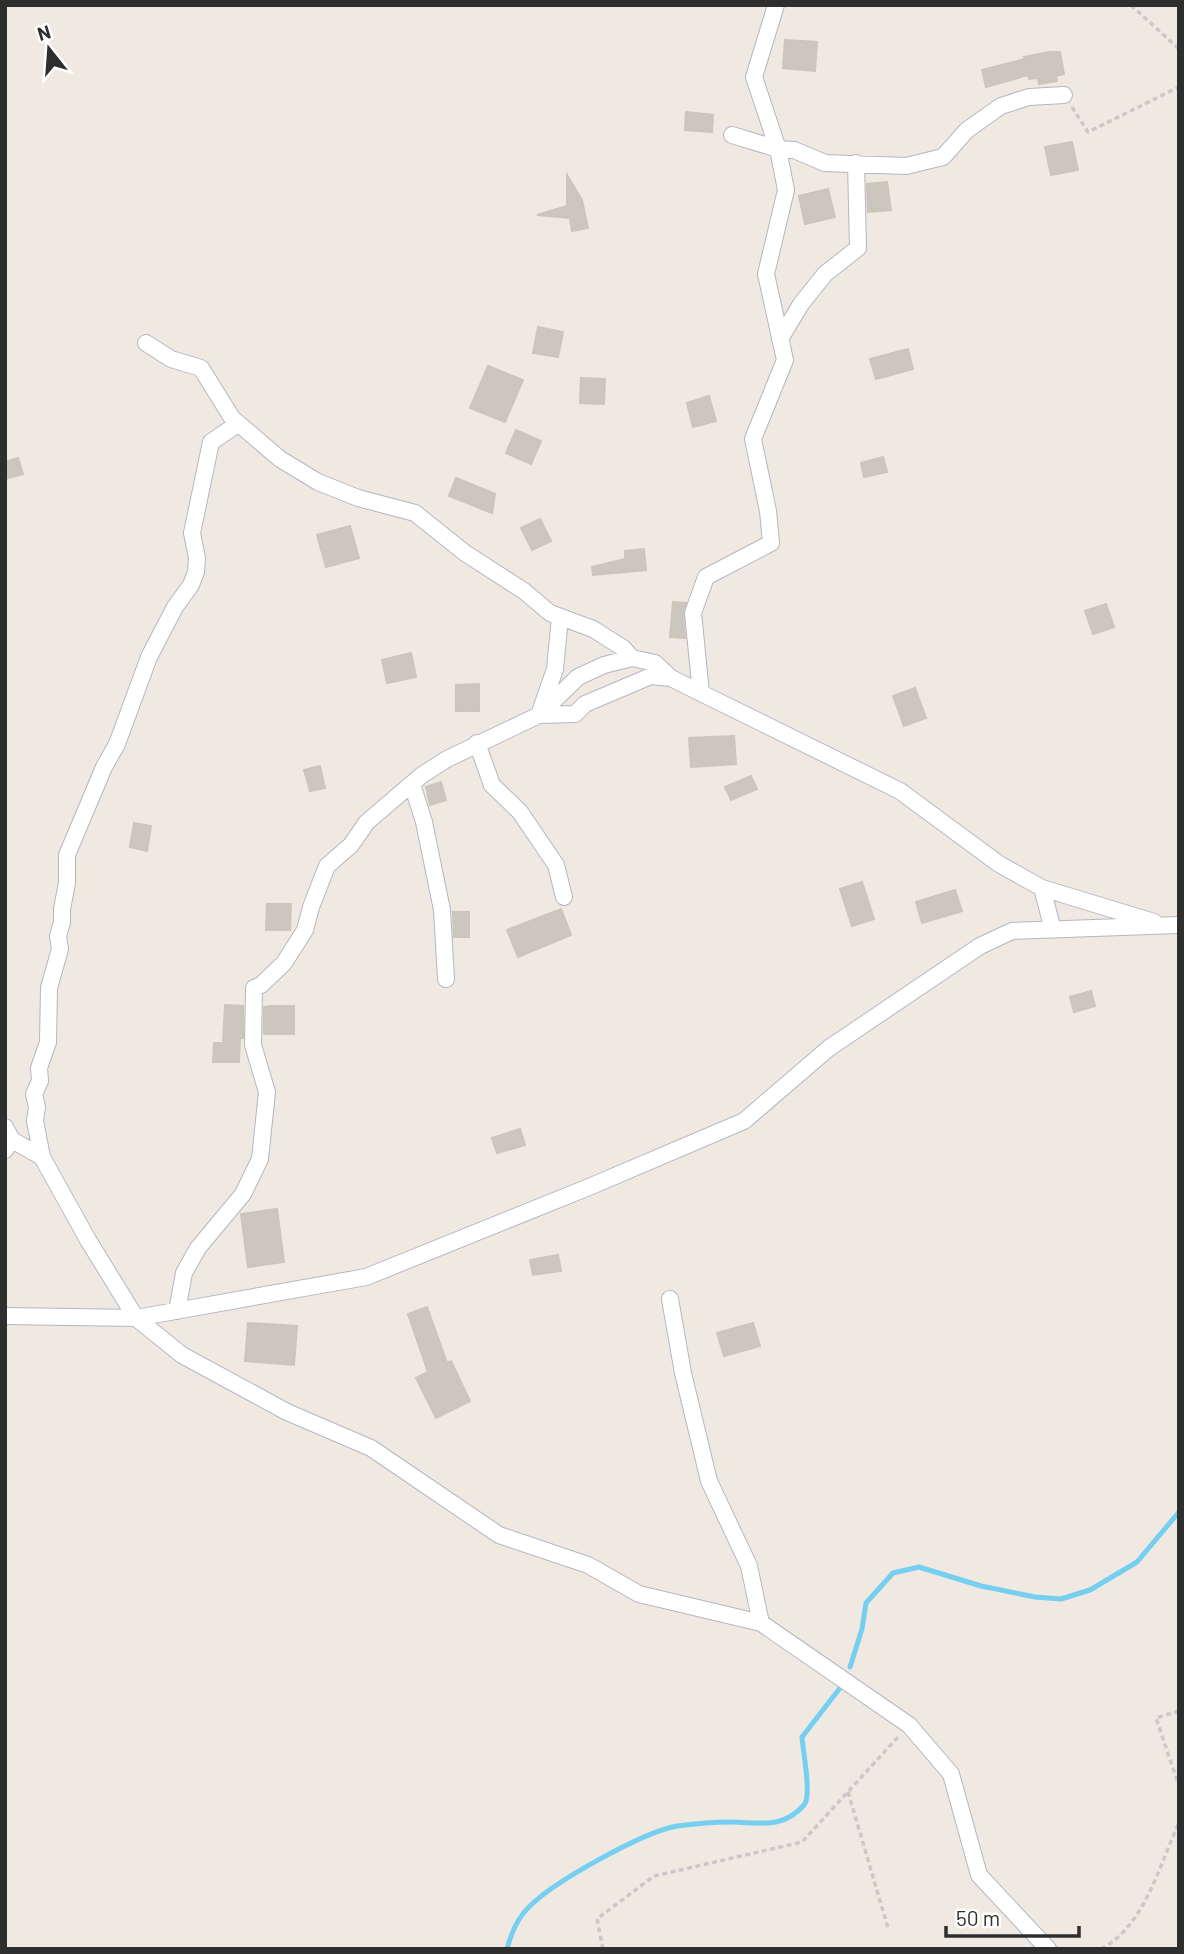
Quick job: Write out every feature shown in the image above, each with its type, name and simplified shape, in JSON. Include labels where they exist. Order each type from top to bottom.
[{"type":"street","points":[[701,694],[693,613],[706,577],[771,542],[768,511],[753,439],[785,360],[766,274],[786,190],[778,149],[754,77],[776,5]]},
{"type":"street","points":[[732,135],[778,149],[794,150],[825,163],[906,166],[943,157],[967,130],[1001,106],[1029,97],[1064,95]]},
{"type":"street","points":[[780,339],[801,304],[825,274],[858,248],[856,163]]},
{"type":"street","points":[[146,343],[171,359],[201,369],[232,418],[281,459],[318,482],[358,498],[415,513],[465,553],[524,591],[550,613],[593,629],[623,648],[632,658]]},
{"type":"street","points":[[238,424],[211,442],[192,533],[197,558],[196,572],[149,657],[117,744],[104,767],[67,855],[62,922],[58,936],[60,949],[49,988],[48,1042],[39,1068],[40,1081],[34,1094],[37,1107],[34,1121],[42,1157],[88,1240],[136,1318],[182,1355],[287,1412],[371,1448],[499,1535],[588,1565],[639,1594],[761,1623],[909,1725],[951,1774],[979,1875],[1048,1949]]},
{"type":"street","points":[[539,715],[555,669],[560,617]]},
{"type":"street","points":[[177,1311],[184,1273],[198,1248],[243,1194],[260,1159],[267,1092],[253,1045],[254,988],[261,985],[284,963],[305,930],[327,866],[351,845],[368,822],[412,784],[447,759],[539,715],[578,677],[604,665],[632,658],[655,663],[671,677],[701,694],[900,791],[999,864],[1042,888],[1173,925]]},
{"type":"street","points":[[539,715],[575,714],[585,704],[651,676],[671,677]]},
{"type":"street","points":[[477,743],[492,785],[520,812],[556,865],[564,897]]},
{"type":"street","points":[[412,784],[424,822],[442,909],[446,979]]},
{"type":"street","points":[[1042,888],[1053,930]]},
{"type":"street","points":[[5,1316],[136,1318],[366,1277],[744,1121],[829,1048],[980,946],[1012,931],[1173,925]]},
{"type":"street","points":[[8,1139],[42,1157]]},
{"type":"street","points":[[670,1299],[683,1373],[709,1481],[749,1566],[761,1623]]},
{"type":"path","points":[[1131,5],[1179,49]]},
{"type":"path","points":[[1064,95],[1088,132],[1179,87]]},
{"type":"path","points":[[1179,1711],[1156,1718],[1179,1786]]},
{"type":"path","points":[[603,1949],[597,1919],[654,1876],[802,1842],[909,1725]]},
{"type":"path","points":[[848,1792],[888,1928]]},
{"type":"path","points":[[1101,1949],[1115,1942],[1150,1895],[1163,1856],[1179,1823]]},
{"type":"building","points":[[785,40],[817,42],[815,71],[783,68]]},
{"type":"building","points":[[1049,52],[1060,52],[1064,74],[1056,76],[1057,81],[1039,84],[1038,78],[1029,79],[1028,75],[986,87],[982,70]]},
{"type":"building","points":[[686,112],[713,115],[712,132],[685,130]]},
{"type":"building","points":[[1072,142],[1078,170],[1051,175],[1045,147]]},
{"type":"building","points":[[567,175],[582,200],[588,228],[572,231],[570,218],[537,215],[567,206]]},
{"type":"building","points":[[887,182],[891,210],[868,212],[867,184]]},
{"type":"building","points":[[828,189],[835,217],[805,224],[799,196]]},
{"type":"building","points":[[538,327],[563,332],[558,357],[533,353]]},
{"type":"building","points":[[908,349],[913,369],[876,379],[870,359]]},
{"type":"building","points":[[488,366],[523,380],[505,422],[470,408]]},
{"type":"building","points":[[581,378],[605,379],[604,404],[580,403]]},
{"type":"building","points":[[709,396],[716,421],[693,427],[687,403]]},
{"type":"building","points":[[516,430],[541,441],[531,464],[506,453]]},
{"type":"building","points":[[883,457],[887,472],[864,477],[861,463]]},
{"type":"building","points":[[18,458],[23,474],[5,479],[5,462]]},
{"type":"building","points":[[456,478],[495,494],[492,513],[449,496]]},
{"type":"building","points":[[540,519],[551,541],[532,550],[521,528]]},
{"type":"building","points":[[350,526],[359,558],[326,567],[317,535]]},
{"type":"building","points":[[644,549],[646,570],[593,575],[592,567],[625,559],[625,551]]},
{"type":"building","points":[[673,602],[686,603],[683,613],[685,638],[670,637]]},
{"type":"building","points":[[1106,604],[1114,627],[1093,634],[1085,611]]},
{"type":"building","points":[[411,653],[416,677],[387,683],[382,660]]},
{"type":"building","points":[[479,684],[479,711],[456,711],[456,685]]},
{"type":"building","points":[[915,688],[926,718],[904,726],[893,696]]},
{"type":"building","points":[[734,736],[736,764],[691,767],[689,738]]},
{"type":"building","points":[[320,766],[325,788],[310,791],[304,770]]},
{"type":"building","points":[[751,776],[757,789],[731,800],[725,787]]},
{"type":"building","points":[[441,782],[446,800],[430,805],[426,787]]},
{"type":"building","points":[[134,823],[151,826],[147,851],[130,847]]},
{"type":"building","points":[[862,882],[874,919],[852,926],[840,889]]},
{"type":"building","points":[[955,890],[962,911],[922,923],[916,902]]},
{"type":"building","points":[[267,904],[291,904],[290,930],[266,930]]},
{"type":"building","points":[[561,909],[571,935],[518,957],[507,930]]},
{"type":"building","points":[[453,912],[469,912],[469,937],[454,937]]},
{"type":"building","points":[[1091,991],[1095,1006],[1074,1012],[1070,997]]},
{"type":"building","points":[[225,1005],[243,1006],[243,1038],[240,1038],[239,1062],[213,1062],[214,1043],[223,1043]]},
{"type":"building","points":[[294,1006],[294,1034],[264,1034],[264,1007]]},
{"type":"building","points":[[520,1129],[525,1145],[497,1153],[492,1138]]},
{"type":"building","points":[[277,1209],[284,1262],[248,1267],[241,1214]]},
{"type":"building","points":[[558,1255],[561,1271],[533,1275],[530,1260]]},
{"type":"building","points":[[427,1307],[447,1363],[451,1361],[470,1401],[436,1418],[416,1378],[428,1372],[408,1314]]},
{"type":"building","points":[[248,1323],[297,1326],[294,1365],[245,1361]]},
{"type":"building","points":[[753,1323],[760,1346],[724,1356],[717,1333]]},
{"type":"waterway","points":[[850,1667],[862,1629],[866,1603],[893,1573],[919,1567],[981,1586],[1035,1597],[1061,1599],[1090,1590],[1137,1562],[1179,1512]]},
{"type":"waterway","points":[[507,1949],[521,1916],[541,1897],[577,1872],[643,1838],[677,1826],[724,1822],[770,1823],[796,1813],[804,1805],[807,1793],[802,1737],[840,1688]]}]
